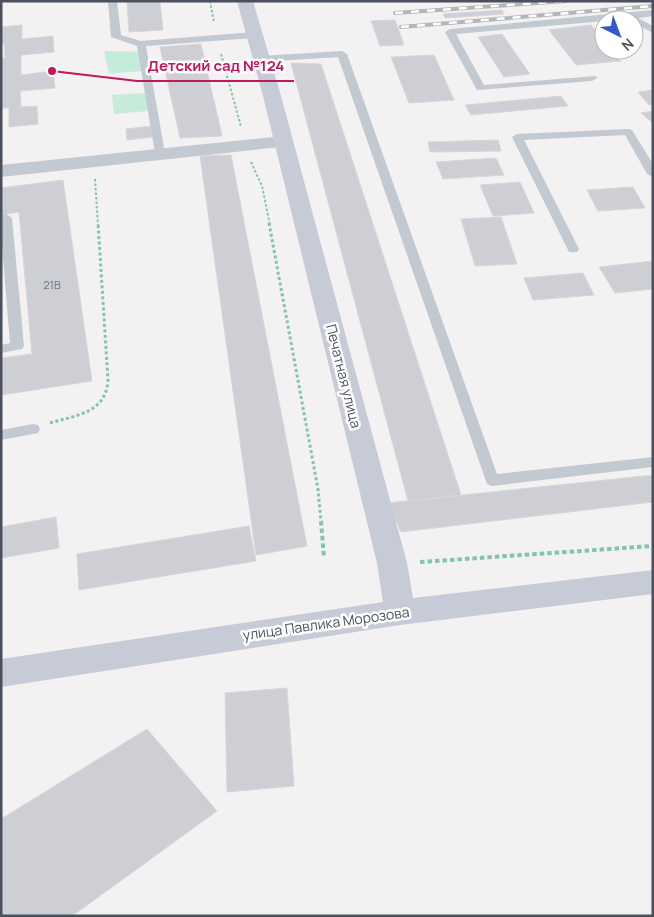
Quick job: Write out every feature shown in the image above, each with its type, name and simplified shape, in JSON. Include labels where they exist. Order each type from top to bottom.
[{"type":"street","name":"Печатная улица","points":[[245,1],[262,60],[392,564],[400,612]]},
{"type":"street","points":[[1,171],[246,144],[283,142]]},
{"type":"street","name":"улица Павлика Морозова","points":[[1,673],[400,612],[653,582]]},
{"type":"lane","points":[[112,1],[116,37],[141,44],[254,35]]},
{"type":"lane","points":[[592,78],[482,88],[450,32],[594,19]]},
{"type":"lane","points":[[141,44],[160,153]]},
{"type":"lane","points":[[262,60],[342,54],[492,480],[653,462]]},
{"type":"lane","points":[[573,249],[517,138],[628,132],[653,174]]},
{"type":"lane","points":[[1,219],[6,218],[16,346],[1,348]]},
{"type":"lane","points":[[1,435],[33,429]]},
{"type":"path","points":[[210,1],[217,38],[248,156],[262,186],[318,489],[324,558]]},
{"type":"path","points":[[33,429],[92,410],[107,394],[108,380],[94,161]]},
{"type":"path","points":[[392,564],[653,546]]},
{"type":"green space","points":[[104,51],[146,52],[150,70],[109,74]]},
{"type":"green space","points":[[146,93],[148,111],[114,114],[112,95]]},
{"type":"building","points":[[127,1],[160,1],[163,30],[129,32]]},
{"type":"building","points":[[502,10],[504,14],[445,18],[443,14]]},
{"type":"building","points":[[395,20],[404,45],[380,46],[371,21]]},
{"type":"building","points":[[22,25],[22,39],[53,36],[54,52],[21,55],[21,75],[53,71],[55,88],[20,91],[21,107],[37,106],[38,124],[9,127],[9,108],[1,108],[1,58],[5,58],[4,43],[1,43],[1,27]]},
{"type":"building","points":[[591,25],[594,29],[594,60],[621,61],[576,65],[549,30]]},
{"type":"building","points":[[502,34],[530,74],[504,77],[478,37]]},
{"type":"building","points":[[201,44],[222,136],[180,138],[160,47]]},
{"type":"building","points":[[434,55],[454,100],[409,103],[391,57]]},
{"type":"building","points":[[291,63],[321,64],[461,495],[408,501]]},
{"type":"building","points":[[653,90],[653,105],[649,105],[638,92]]},
{"type":"building","points":[[561,96],[568,106],[471,115],[465,105]]},
{"type":"building","points":[[653,111],[653,123],[641,113]]},
{"type":"building","points":[[152,126],[153,137],[127,140],[126,129]]},
{"type":"building","points":[[498,140],[501,151],[430,152],[428,142]]},
{"type":"building","points":[[231,155],[307,546],[256,555],[200,156]]},
{"type":"building","points":[[496,158],[504,175],[443,179],[436,162]]},
{"type":"building","points":[[63,180],[92,381],[1,395],[1,358],[32,354],[19,212],[1,215],[1,188]]},
{"type":"building","points":[[520,182],[534,213],[493,216],[480,185]]},
{"type":"building","points":[[633,187],[645,208],[598,211],[587,190]]},
{"type":"building","points":[[501,217],[517,264],[475,266],[461,219]]},
{"type":"building","points":[[653,261],[653,289],[615,293],[599,267]]},
{"type":"building","points":[[583,273],[594,295],[533,300],[524,278]]},
{"type":"building","points":[[653,475],[653,502],[401,532],[388,503]]},
{"type":"building","points":[[56,517],[59,548],[1,558],[1,527]]},
{"type":"building","points":[[249,526],[256,561],[79,590],[77,554]]},
{"type":"building","points":[[287,688],[294,786],[227,792],[225,693]]},
{"type":"building","points":[[147,729],[217,811],[72,916],[1,916],[1,819]]},
{"type":"railway","points":[[395,13],[566,1]]},
{"type":"railway","points":[[401,27],[653,6]]},
{"type":"place","name":"Детский сад №124","points":[[52,71]]}]
